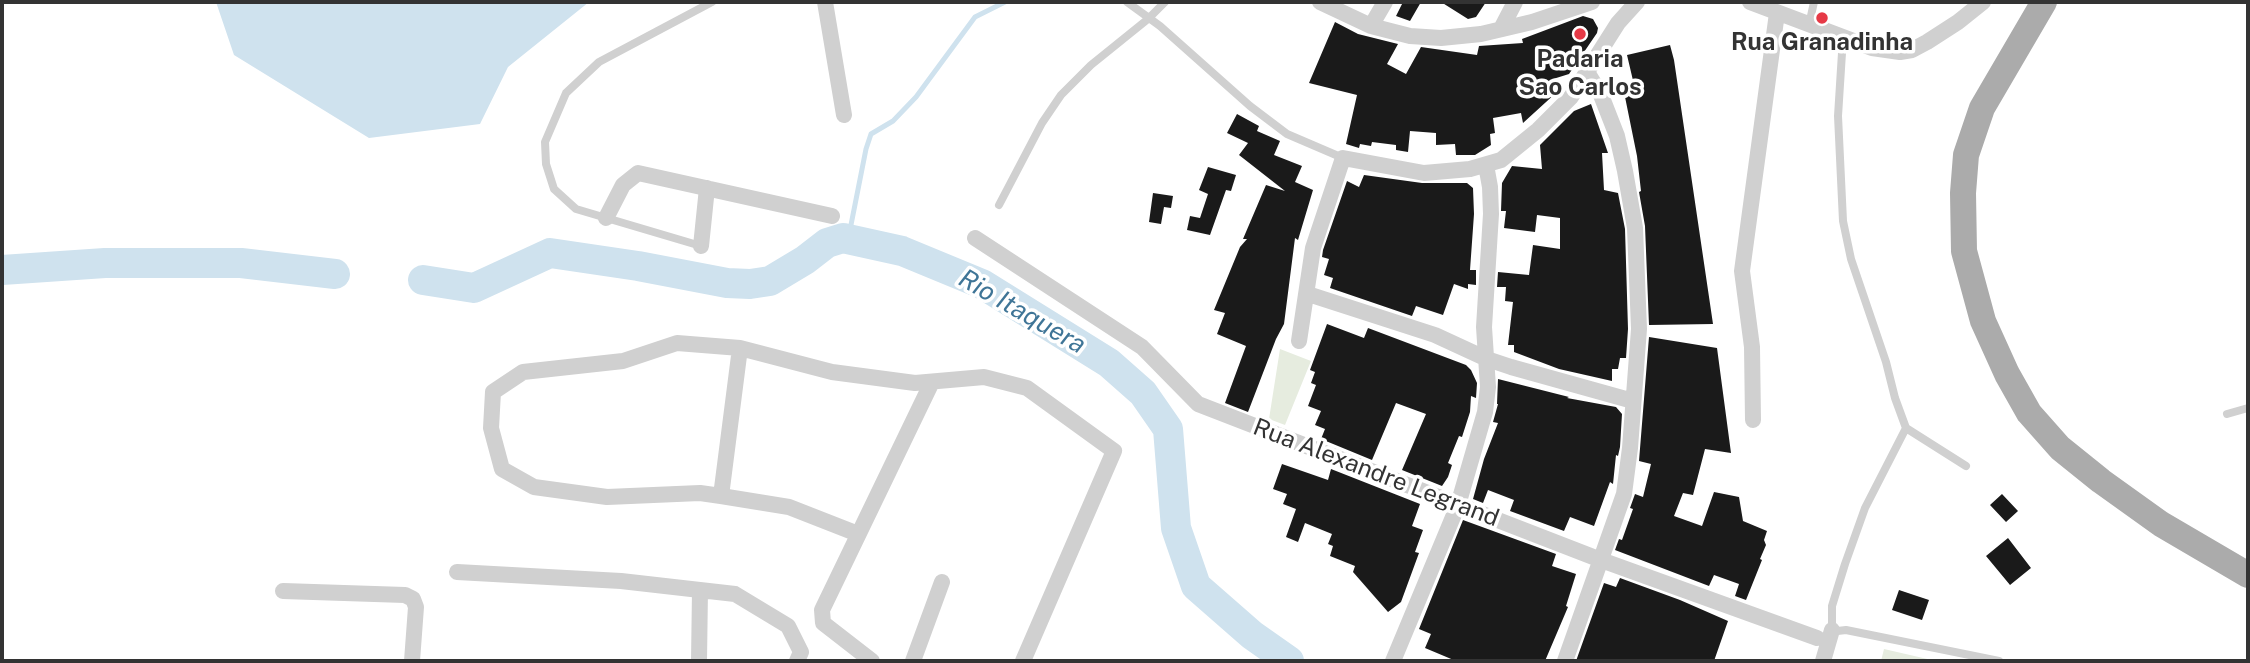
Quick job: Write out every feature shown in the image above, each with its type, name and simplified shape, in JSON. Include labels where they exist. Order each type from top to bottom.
[{"type":"main road","points":[[2044,2],[1982,108],[1966,155],[1963,193],[1964,251],[1983,321],[2007,374],[2029,413],[2060,449],[2161,524],[2248,575]]},
{"type":"street","points":[[825,2],[844,115]]},
{"type":"street","points":[[1320,2],[1371,26],[1410,36],[1441,38],[1481,34],[1532,22],[1592,2]]},
{"type":"street","points":[[1371,26],[1385,2]]},
{"type":"street","points":[[1502,29],[1515,2]]},
{"type":"street","points":[[1299,341],[1313,248],[1343,158],[1424,173],[1470,169],[1501,160],[1538,130],[1571,97],[1618,23],[1637,2]]},
{"type":"street","points":[[1750,2],[1872,48],[1900,52],[1912,50],[1958,22],[1983,2]]},
{"type":"street","points":[[1753,420],[1752,348],[1742,271],[1777,13]]},
{"type":"street","points":[[1565,661],[1624,495],[1639,329],[1635,228],[1625,171],[1601,95],[1587,72]]},
{"type":"street","points":[[1393,661],[1458,505],[1485,412],[1488,387],[1484,327],[1491,214],[1486,165]]},
{"type":"street","points":[[606,218],[624,185],[638,173],[832,216]]},
{"type":"street","points":[[701,246],[707,188]]},
{"type":"street","name":"Rua Alexandre Legrand","points":[[975,238],[1142,347],[1198,404],[1601,560],[1825,634]]},
{"type":"street","points":[[1308,294],[1435,335],[1487,359],[1633,401]]},
{"type":"street","points":[[859,534],[789,507],[721,496],[700,494],[607,497],[534,487],[502,469],[491,428],[493,392],[523,372],[623,361],[677,343],[740,348],[832,372],[915,383],[984,377],[1027,388],[1114,451],[1023,661]]},
{"type":"street","points":[[721,496],[740,348]]},
{"type":"street","points":[[872,661],[823,623],[822,610],[932,382]]},
{"type":"street","points":[[457,572],[621,581],[735,594],[789,626],[802,652],[797,661]]},
{"type":"street","points":[[913,661],[942,582]]},
{"type":"street","points":[[282,590],[405,595],[413,599],[416,607],[412,661]]},
{"type":"street","points":[[699,661],[700,590]]},
{"type":"street","points":[[1823,661],[1825,634]]},
{"type":"lane","points":[[701,246],[576,209],[554,189],[546,164],[545,142],[566,93],[599,62],[712,2]]},
{"type":"lane","points":[[1126,2],[1160,26],[1250,106],[1287,134],[1343,158]]},
{"type":"lane","points":[[999,205],[1042,123],[1061,95],[1091,65],[1165,2]]},
{"type":"lane","points":[[1809,25],[1814,2]]},
{"type":"lane","points":[[1843,37],[1838,116],[1843,221],[1851,259],[1906,428],[1966,466]]},
{"type":"lane","points":[[2227,414],[2248,408]]},
{"type":"lane","points":[[1906,428],[1865,508],[1845,564],[1825,634],[1846,630],[1999,661]]},
{"type":"shaded area","points":[[1280,349],[1311,361],[1285,425],[1269,419]]},
{"type":"shaded area","points":[[1884,649],[1936,661],[1881,661]]},
{"type":"water","points":[[216,2],[589,2],[508,67],[480,124],[369,138],[234,55]]},
{"type":"building","points":[[1403,2],[1421,2],[1410,21],[1396,16]]},
{"type":"building","points":[[1441,2],[1486,2],[1476,17],[1468,19]]},
{"type":"building","points":[[1583,16],[1593,19],[1598,28],[1597,33],[1569,74],[1553,79],[1557,92],[1523,123],[1521,113],[1493,118],[1495,133],[1490,134],[1491,145],[1475,155],[1456,155],[1455,144],[1436,145],[1436,133],[1410,131],[1408,152],[1396,150],[1396,145],[1372,142],[1371,146],[1360,144],[1359,148],[1346,144],[1357,95],[1309,83],[1335,22],[1358,34],[1398,44],[1387,64],[1406,74],[1421,47],[1477,55],[1479,46],[1523,43],[1522,39]]},
{"type":"building","points":[[1670,45],[1713,324],[1649,325],[1645,226],[1639,192],[1637,156],[1624,92],[1635,89],[1627,55]]},
{"type":"building","points":[[1591,104],[1608,153],[1602,153],[1604,190],[1618,193],[1625,229],[1628,329],[1626,358],[1620,358],[1618,369],[1612,369],[1612,381],[1559,369],[1514,352],[1514,345],[1508,345],[1513,302],[1505,301],[1506,287],[1497,287],[1498,272],[1529,275],[1533,245],[1560,249],[1560,218],[1537,215],[1535,232],[1504,228],[1506,211],[1501,211],[1502,183],[1512,166],[1542,169],[1540,145],[1574,111]]},
{"type":"building","points":[[1237,114],[1259,126],[1257,131],[1280,141],[1274,155],[1302,166],[1295,182],[1313,190],[1298,240],[1295,238],[1284,324],[1248,412],[1225,403],[1246,346],[1217,334],[1225,313],[1214,310],[1240,247],[1247,239],[1243,239],[1266,185],[1285,191],[1239,155],[1248,143],[1227,133]]},
{"type":"building","points":[[1208,167],[1236,175],[1231,191],[1226,190],[1210,235],[1187,230],[1190,216],[1200,218],[1208,194],[1199,190]]},
{"type":"building","points":[[1364,175],[1422,183],[1467,183],[1473,188],[1470,270],[1476,270],[1476,285],[1468,284],[1468,289],[1454,284],[1443,315],[1416,306],[1412,316],[1330,288],[1333,278],[1324,275],[1329,259],[1322,257],[1323,250],[1347,181],[1359,187]]},
{"type":"building","points":[[1153,193],[1173,196],[1171,208],[1164,207],[1161,224],[1149,222]]},
{"type":"building","points":[[1327,324],[1364,338],[1368,328],[1466,365],[1471,370],[1477,383],[1476,398],[1471,396],[1470,412],[1462,437],[1459,436],[1448,463],[1452,465],[1448,477],[1442,486],[1402,470],[1426,414],[1396,403],[1372,460],[1321,439],[1325,429],[1315,425],[1321,411],[1308,406],[1316,385],[1311,383],[1315,372],[1310,370]]},
{"type":"building","points":[[1649,337],[1717,348],[1731,453],[1705,449],[1693,495],[1683,493],[1674,516],[1702,526],[1714,492],[1739,497],[1743,521],[1767,531],[1764,540],[1766,545],[1760,559],[1762,560],[1746,600],[1735,596],[1739,584],[1714,575],[1709,586],[1615,550],[1619,539],[1622,540],[1633,509],[1630,508],[1635,494],[1643,497],[1651,464],[1639,461]]},
{"type":"building","points":[[1498,379],[1569,397],[1567,398],[1616,407],[1622,414],[1620,447],[1618,456],[1616,455],[1613,484],[1610,482],[1594,526],[1570,517],[1564,531],[1510,511],[1514,500],[1488,490],[1483,503],[1473,499],[1498,423],[1493,422],[1498,404]]},
{"type":"building","points":[[1282,464],[1328,480],[1331,469],[1420,504],[1412,526],[1423,530],[1415,552],[1419,553],[1401,602],[1388,612],[1353,572],[1355,566],[1330,556],[1333,546],[1328,544],[1332,534],[1305,523],[1298,542],[1286,537],[1296,509],[1283,504],[1287,494],[1273,489]]},
{"type":"building","points":[[2002,494],[2018,511],[2006,522],[1990,505]]},
{"type":"building","points":[[1463,520],[1556,554],[1552,566],[1576,574],[1566,606],[1568,607],[1545,661],[1456,661],[1425,648],[1431,634],[1419,629]]},
{"type":"building","points":[[2008,538],[2031,568],[2010,585],[1986,556]]},
{"type":"building","points":[[1620,578],[1728,621],[1714,661],[1576,661],[1604,583],[1616,587]]},
{"type":"building","points":[[1899,590],[1929,600],[1922,620],[1892,610]]},
{"type":"waterway","points":[[848,240],[871,134],[893,121],[916,97],[975,17],[1005,2]]},
{"type":"waterway","name":"Rio Itaquera","points":[[423,280],[474,288],[550,253],[727,283],[750,284],[770,281],[827,243],[843,238],[902,251],[982,284],[1109,363],[1143,393],[1168,429],[1176,528],[1196,586],[1252,635],[1289,661]]},
{"type":"waterway","points":[[2,270],[105,263],[241,263],[335,274]]},
{"type":"place","name":"Rua Granadinha","points":[[1822,18]]},
{"type":"place","name":"Padaria Sao Carlos","points":[[1580,34]]}]
